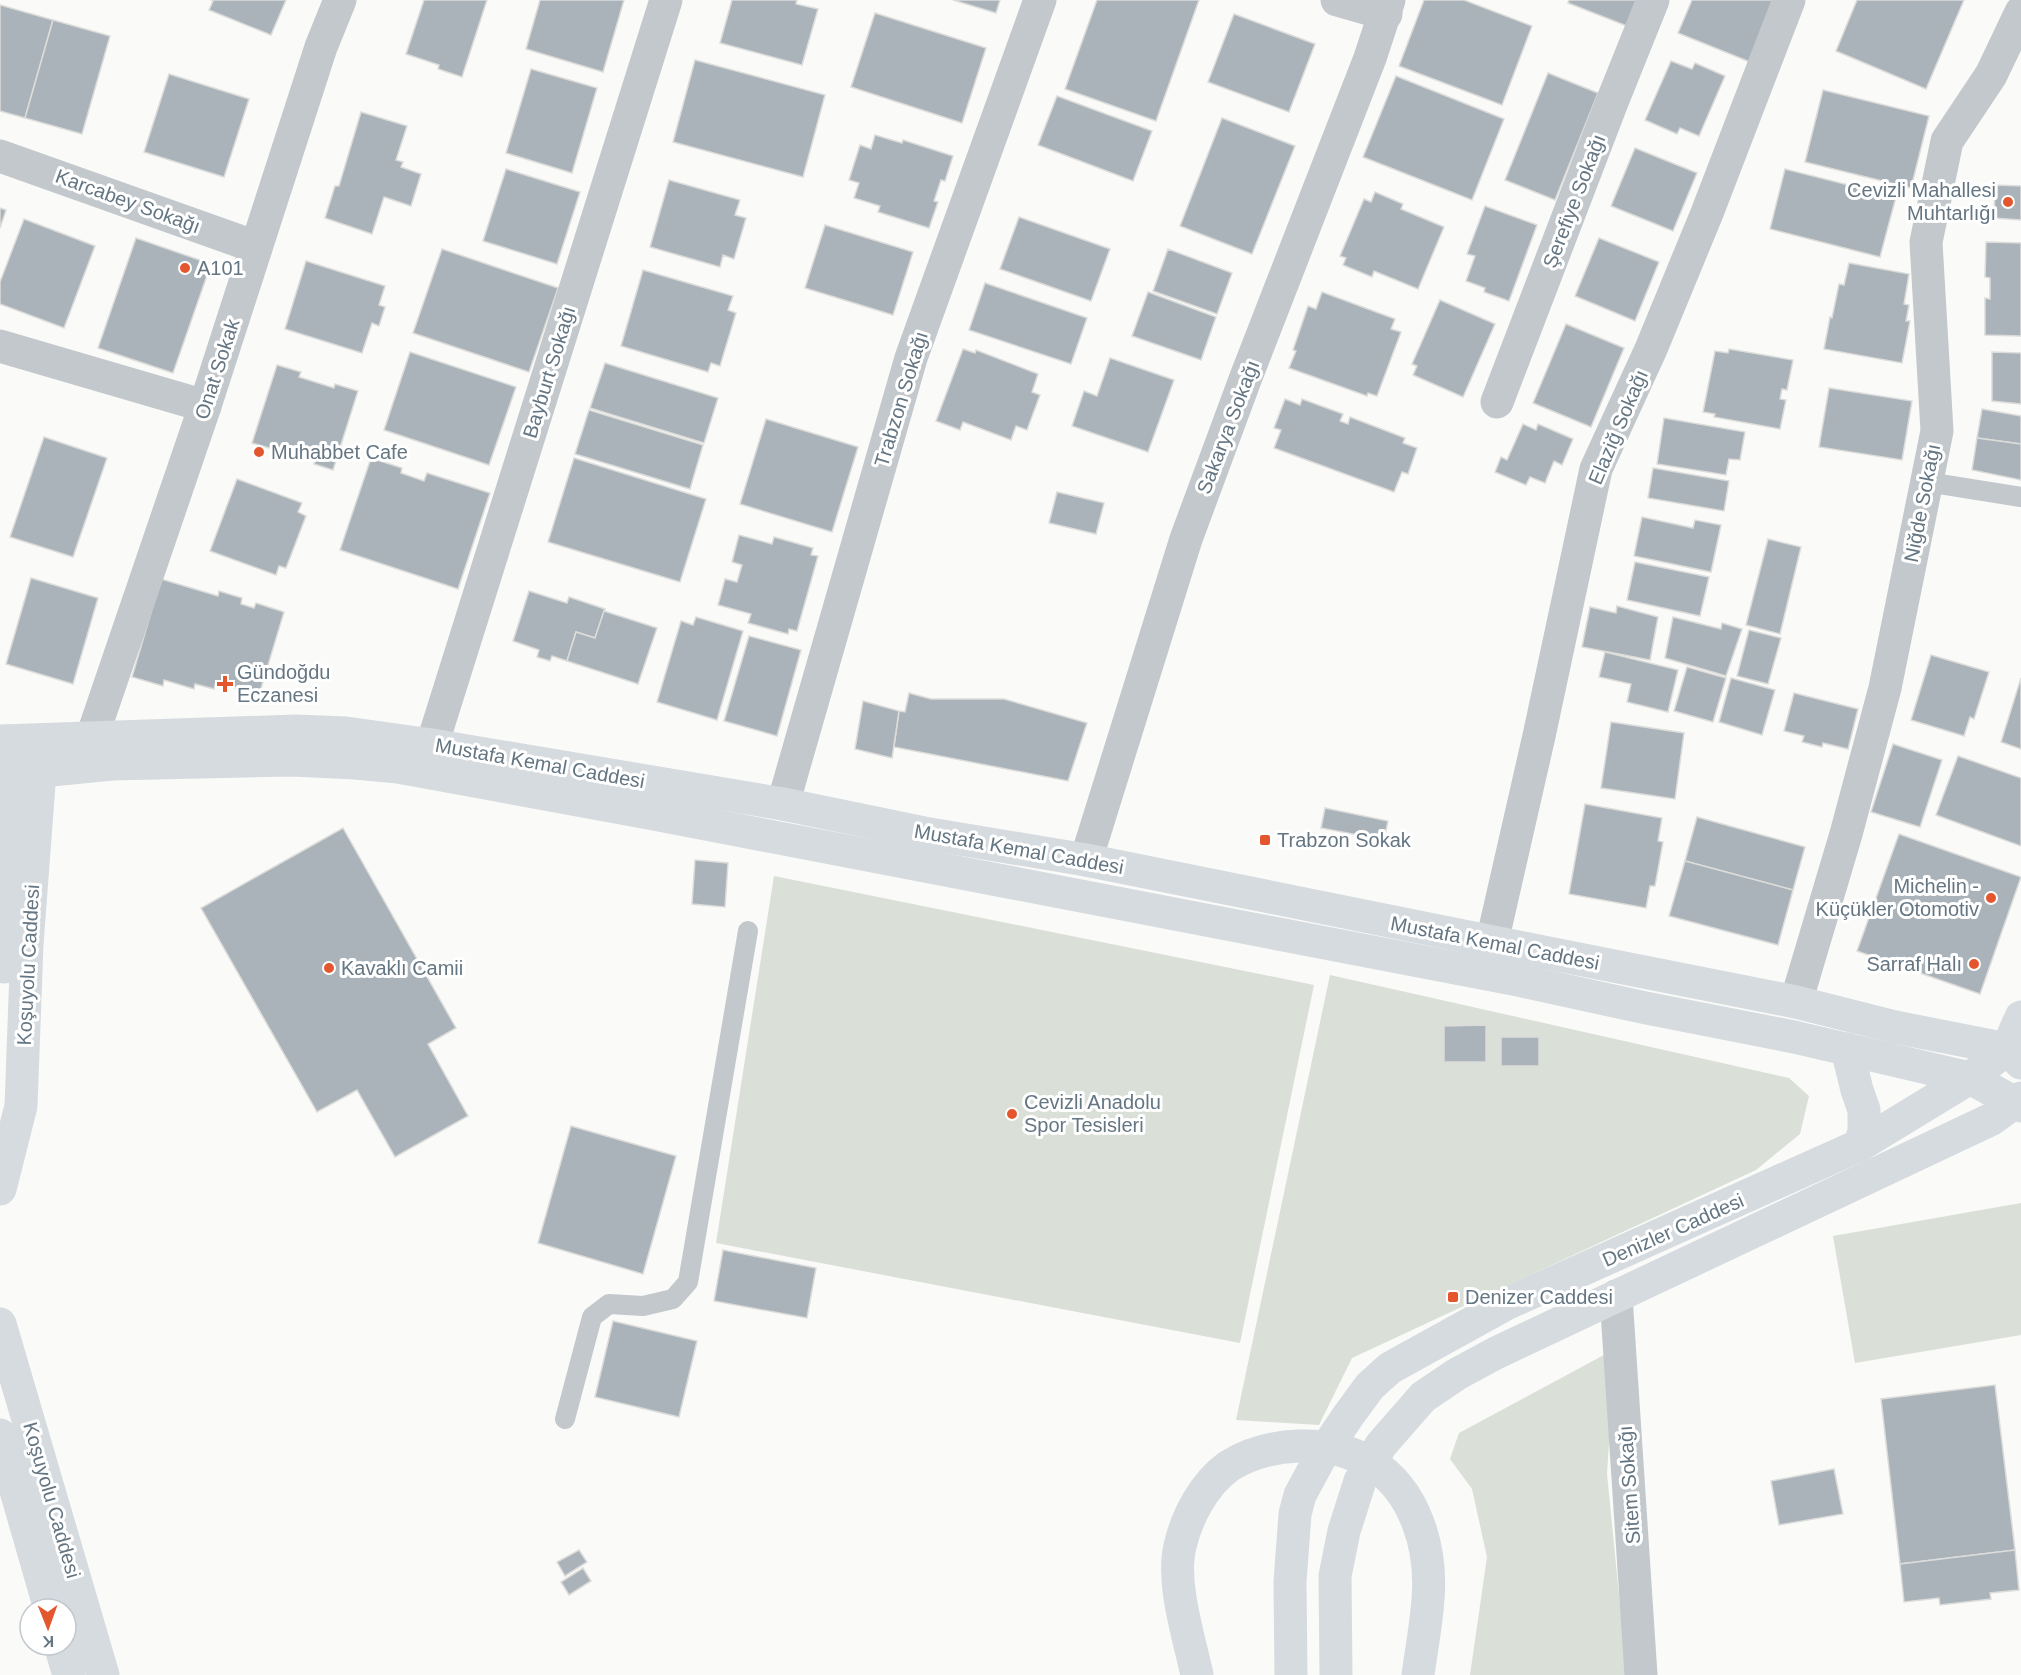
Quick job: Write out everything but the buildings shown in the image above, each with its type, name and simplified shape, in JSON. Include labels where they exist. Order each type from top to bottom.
[{"type":"street","name":"Onat Sokak","points":[[92,737],[205,406],[321,47],[340,0]]},
{"type":"street","name":"Bayburt Sokağı","points":[[432,745],[666,0]]},
{"type":"street","name":"Trabzon Sokağı","points":[[783,804],[911,358],[1040,0]]},
{"type":"street","points":[[1337,0],[1387,7]]},
{"type":"street","name":"Şerefiye Sokağı","points":[[1497,402],[1653,0]]},
{"type":"street","name":"Elaziğ Sokağı","points":[[1492,942],[1596,469],[1651,349],[1707,213],[1789,0]]},
{"type":"street","name":"Sakarya Sokağı","points":[[1086,860],[1186,539],[1387,7]]},
{"type":"street","name":"Niğde Sokağı","points":[[1796,1002],[1846,834],[1885,688],[1937,431],[1926,242],[1947,141],[1991,75],[2021,12]]},
{"type":"street","name":"Karcabey Sokağı","points":[[0,156],[256,247]]},
{"type":"street","points":[[0,346],[205,406]]},
{"type":"street","name":"Mustafa Kemal Caddesi","points":[[15,757],[92,737],[296,731],[346,733],[432,745],[783,804],[924,833],[1086,860],[1796,1002],[2014,1056]]},
{"type":"street","name":"Mustafa Kemal Caddesi","points":[[15,757],[124,764],[293,760],[398,767],[776,837],[1513,979],[1970,1077]]},
{"type":"street","name":"Koşuyolu Caddesi","points":[[0,1056],[15,757]]},
{"type":"street","name":"Koşuyolu Caddesi","points":[[0,1189],[21,1106],[27,944],[15,757]]},
{"type":"street","points":[[776,837],[783,804]]},
{"type":"street","points":[[1079,895],[1086,860]]},
{"type":"street","name":"Denizler Caddesi","points":[[1291,1675],[1290,1581],[1295,1514],[1300,1496],[1321,1456],[1370,1386],[1390,1368],[1506,1304],[1860,1144],[1970,1077],[2014,1056],[2021,1017]]},
{"type":"street","points":[[1847,1049],[1864,1110],[1864,1131],[1860,1144]]},
{"type":"street","points":[[1970,1077],[2019,1102]]},
{"type":"street","name":"Denizler Caddesi","points":[[1336,1675],[1335,1576],[1344,1531],[1360,1481],[1381,1446],[1423,1397],[1457,1374],[1616,1296],[1992,1119],[2019,1102]]},
{"type":"street","name":"Sitem Sokağı","points":[[1616,1296],[1641,1675]]},
{"type":"street","name":"Koşuyolu Caddesi","points":[[0,1324],[103,1675]]},
{"type":"street","name":"Koşuyolu Caddesi","points":[[0,1435],[47,1597]]},
{"type":"street","points":[[1197,1675],[1177,1579],[1180,1547],[1190,1515],[1206,1488],[1228,1467],[1254,1453],[1285,1447],[1316,1445],[1340,1449],[1372,1463],[1404,1495],[1418,1522],[1426,1550],[1430,1584],[1418,1675]]},
{"type":"street","points":[[64,1657],[69,1675]]},
{"type":"lane","points":[[1927,482],[2021,497]]},
{"type":"lane","points":[[566,1419],[592,1317],[609,1304],[644,1306],[672,1299],[688,1282],[748,931]]},
{"type":"shaded area","name":"Cevizli Anadolu Spor Tesisleri","points":[[774,876],[1314,985],[1240,1343],[716,1243]]},
{"type":"shaded area","points":[[1330,975],[1789,1078],[1809,1096],[1800,1134],[1756,1170],[1352,1358],[1319,1425],[1236,1420]]},
{"type":"shaded area","points":[[2021,1203],[2021,1335],[1855,1363],[1833,1236]]},
{"type":"shaded area","points":[[1615,1349],[1607,1474],[1627,1675],[1470,1675],[1487,1557],[1472,1489],[1450,1459],[1459,1433]]},
{"type":"place","name":"Cevizli Mahallesi Muhtarlığı","points":[[2008,202]]},
{"type":"place","name":"A101","points":[[185,268]]},
{"type":"place","name":"Muhabbet Cafe","points":[[259,452]]},
{"type":"place","name":"Gündoğdu Eczanesi","points":[[225,684]]},
{"type":"place","name":"Trabzon Sokak","points":[[1265,840]]},
{"type":"place","name":"Michelin - Küçükler Otomotiv","points":[[1991,898]]},
{"type":"place","name":"Sarraf Halı","points":[[1974,964]]},
{"type":"place","name":"Kavaklı Camii","points":[[329,968]]},
{"type":"place","name":"Cevizli Anadolu Spor Tesisleri","points":[[1012,1114]]},
{"type":"place","name":"Denizer Caddesi","points":[[1453,1297]]}]
